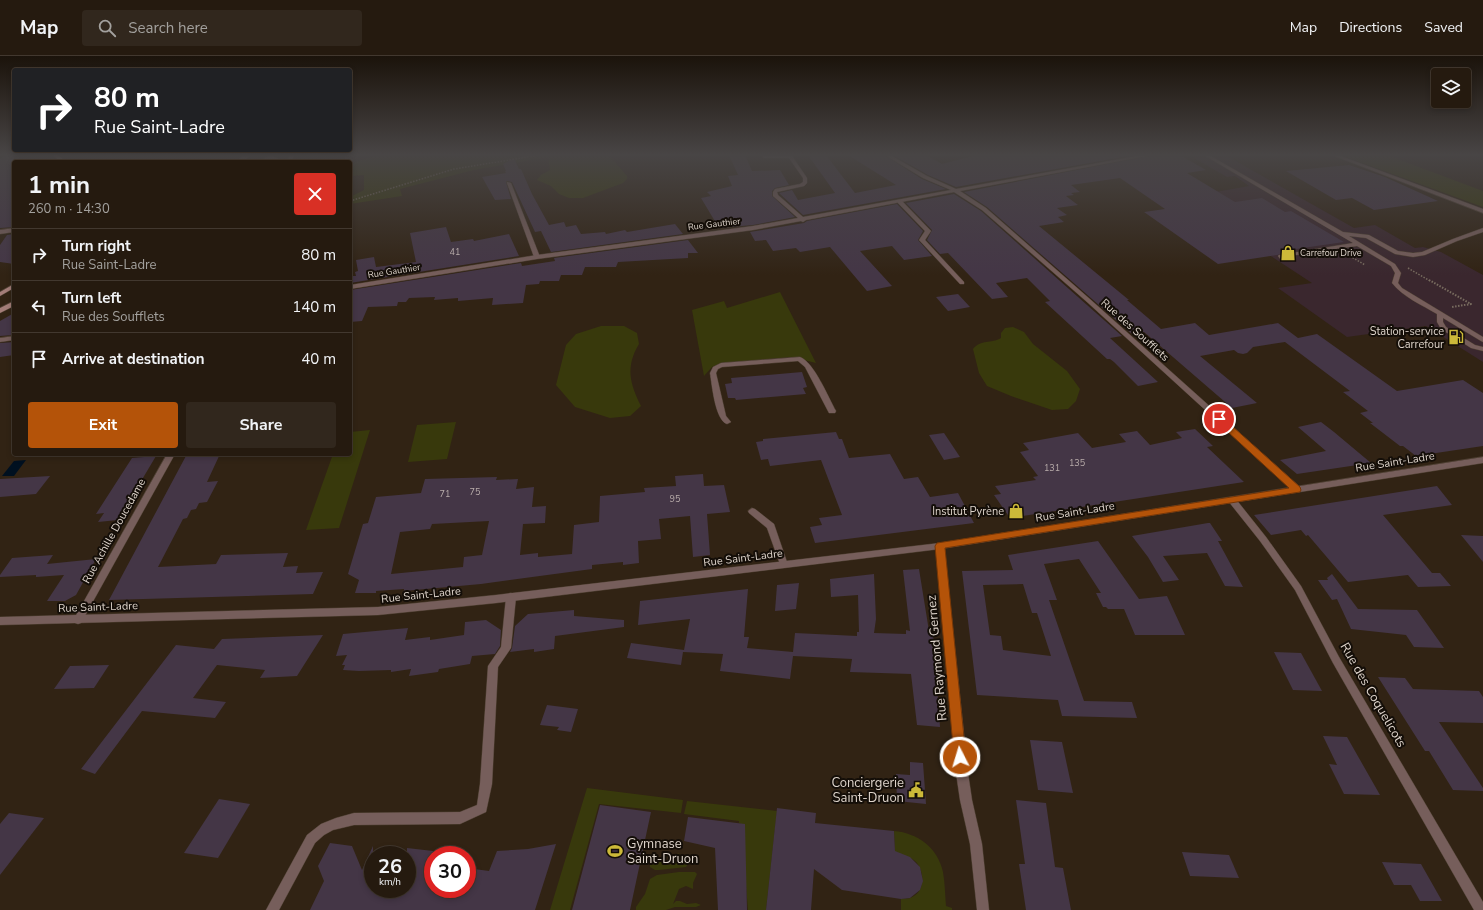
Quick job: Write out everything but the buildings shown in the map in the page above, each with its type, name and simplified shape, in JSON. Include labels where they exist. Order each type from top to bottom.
[{"type":"main road","points":[[0,294],[12,287]]},
{"type":"main road","points":[[0,311],[12,304]]},
{"type":"street","points":[[513,195],[536,257]]},
{"type":"street","points":[[775,195],[803,220]]},
{"type":"street","name":"Rue Gauthier","points":[[352,287],[536,257],[753,228],[936,195]]},
{"type":"street","name":"Rue des Soufflets","points":[[962,195],[984,209],[1089,301],[1297,490]]},
{"type":"street","points":[[1275,195],[1341,233],[1396,268],[1398,273],[1395,283],[1400,289],[1483,340]]},
{"type":"street","points":[[1440,195],[1483,211]]},
{"type":"street","points":[[900,202],[928,231],[922,240],[962,283]]},
{"type":"street","points":[[0,232],[12,230]]},
{"type":"street","points":[[1341,233],[1363,235],[1401,254],[1413,255],[1423,254],[1483,230]]},
{"type":"street","points":[[1293,260],[1283,258],[1281,256],[1357,244]]},
{"type":"street","points":[[1309,251],[1317,256]]},
{"type":"street","points":[[1440,313],[1440,322],[1443,328],[1473,347],[1483,349]]},
{"type":"street","points":[[0,340],[12,338]]},
{"type":"street","points":[[727,422],[722,416],[713,373],[715,368],[721,365],[800,359],[808,366],[832,411]]},
{"type":"street","name":"Rue Achille Doucedame","points":[[78,620],[170,456]]},
{"type":"street","name":"Rue Saint-Ladre","points":[[0,622],[370,611],[511,598],[940,546],[1483,460]]},
{"type":"street","name":"Rue des Coquelicots","points":[[1232,500],[1298,588],[1336,660],[1481,910]]},
{"type":"street","points":[[752,511],[771,526],[784,565]]},
{"type":"street","name":"Rue Raymond Gernez","points":[[940,546],[962,772],[966,800],[976,844],[983,910]]},
{"type":"street","points":[[272,910],[310,839],[318,831],[328,825],[340,821],[354,820],[460,818],[482,808],[486,784],[493,666],[506,648],[511,598]]},
{"type":"path","points":[[352,200],[370,195]]},
{"type":"path","points":[[1406,267],[1471,304],[1446,308]]},
{"type":"shaded area","points":[[402,195],[402,196],[352,204],[352,196]]},
{"type":"shaded area","points":[[561,195],[591,195],[583,198],[569,198]]},
{"type":"shaded area","points":[[1200,195],[1295,195],[1354,228],[1375,225],[1415,248],[1423,247],[1441,252],[1483,275],[1483,362],[1426,326],[1347,337],[1278,288],[1312,283],[1182,198]]},
{"type":"shaded area","points":[[1450,195],[1483,195],[1483,207]]},
{"type":"shaded area","points":[[780,292],[816,363],[792,357],[723,363],[712,367],[704,376],[692,310],[724,301],[727,308]]},
{"type":"shaded area","points":[[601,326],[624,326],[637,333],[639,344],[632,360],[631,375],[634,390],[641,406],[630,416],[610,418],[575,407],[556,385],[566,345],[576,334]]},
{"type":"shaded area","points":[[1013,327],[1024,332],[1033,344],[1067,371],[1080,389],[1076,401],[1068,409],[1052,410],[987,386],[979,373],[973,349],[979,344],[1001,338],[1001,333],[1005,328]]},
{"type":"shaded area","points":[[456,422],[447,459],[408,462],[417,425]]},
{"type":"shaded area","points":[[370,430],[339,528],[306,530],[332,456],[352,456],[352,432]]},
{"type":"shaded area","points":[[587,788],[683,800],[681,813],[599,804],[570,910],[550,910]]},
{"type":"shaded area","points":[[687,801],[777,811],[766,910],[748,910],[741,824],[739,821],[684,814]]},
{"type":"shaded area","points":[[894,831],[911,835],[926,843],[932,849],[937,856],[943,872],[946,906],[952,908],[952,910],[901,910],[901,899],[910,898],[919,891],[922,875],[921,870],[915,861],[895,853]]},
{"type":"shaded area","points":[[678,853],[687,860],[688,864],[686,867],[655,870],[650,867],[650,861],[655,858],[669,864],[674,864]]},
{"type":"shaded area","points":[[679,872],[695,872],[697,874],[693,883],[693,889],[686,886],[679,889],[673,904],[676,901],[680,901],[687,904],[696,903],[701,905],[696,907],[675,907],[666,910],[636,910],[636,907],[645,894],[650,879],[657,875]]},
{"type":"water","points":[[26,460],[14,476],[2,476],[14,461]]},
{"type":"place","name":"Carrefour Drive","points":[[1288,253]]},
{"type":"place","name":"Station-service Carrefour","points":[[1456,337]]},
{"type":"place","name":"Institut Pyrène","points":[[1016,511]]},
{"type":"place","name":"Conciergerie Saint-Druon","points":[[916,790]]},
{"type":"place","name":"Gymnase Saint-Druon","points":[[615,851]]},
{"type":"route","points":[[960,757],[942,553],[940,546],[1297,490],[1219,419]]}]
